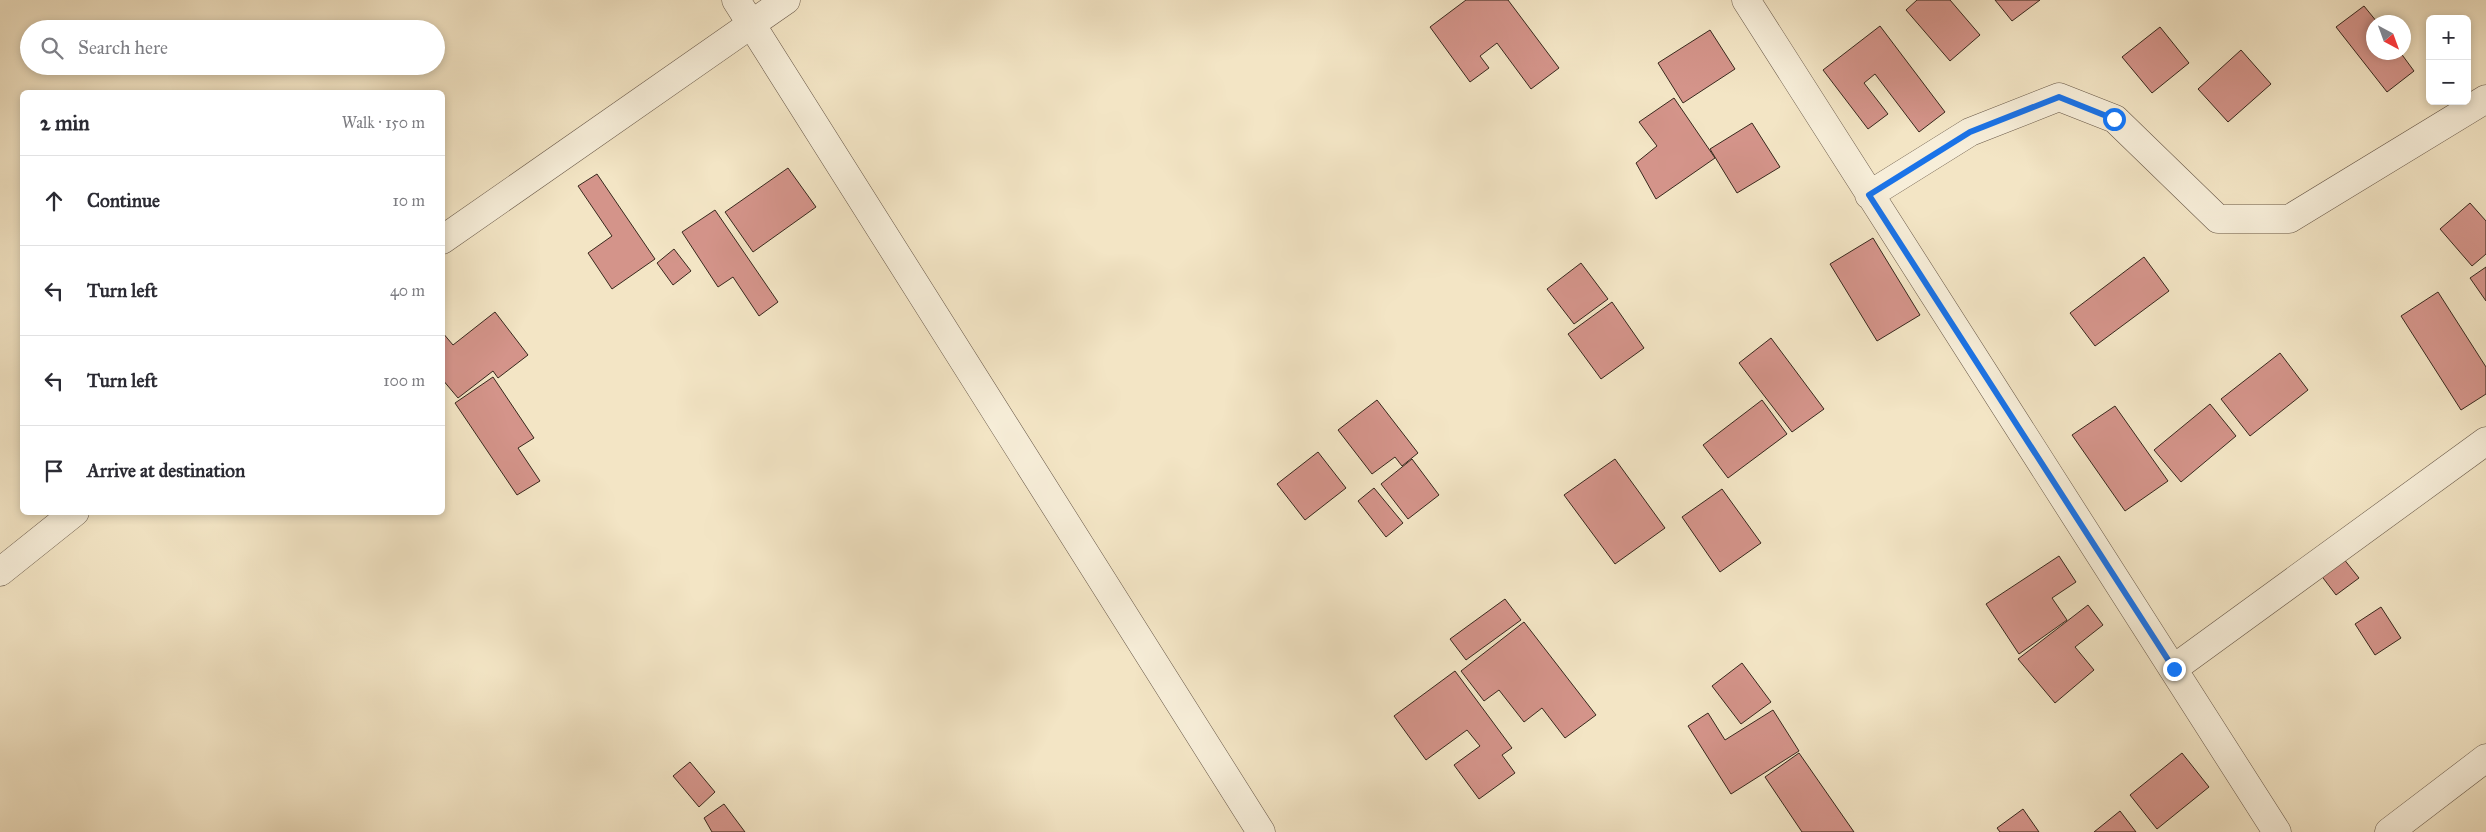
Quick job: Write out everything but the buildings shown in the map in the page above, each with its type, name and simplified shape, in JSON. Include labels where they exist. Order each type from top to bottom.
[{"type":"street","points":[[736,0],[1261,832]]},
{"type":"street","points":[[445,238],[786,0]]},
{"type":"street","points":[[1746,0],[2277,832]]},
{"type":"street","points":[[1869,195],[1970,132],[2059,97],[2114,119],[2218,219],[2289,219],[2486,99]]},
{"type":"street","points":[[2174,669],[2486,441]]},
{"type":"street","points":[[0,572],[71,515]]},
{"type":"street","points":[[2389,832],[2486,758]]},
{"type":"route","points":[[2114,119],[2059,97],[1970,132],[1869,195],[2174,669]]}]
